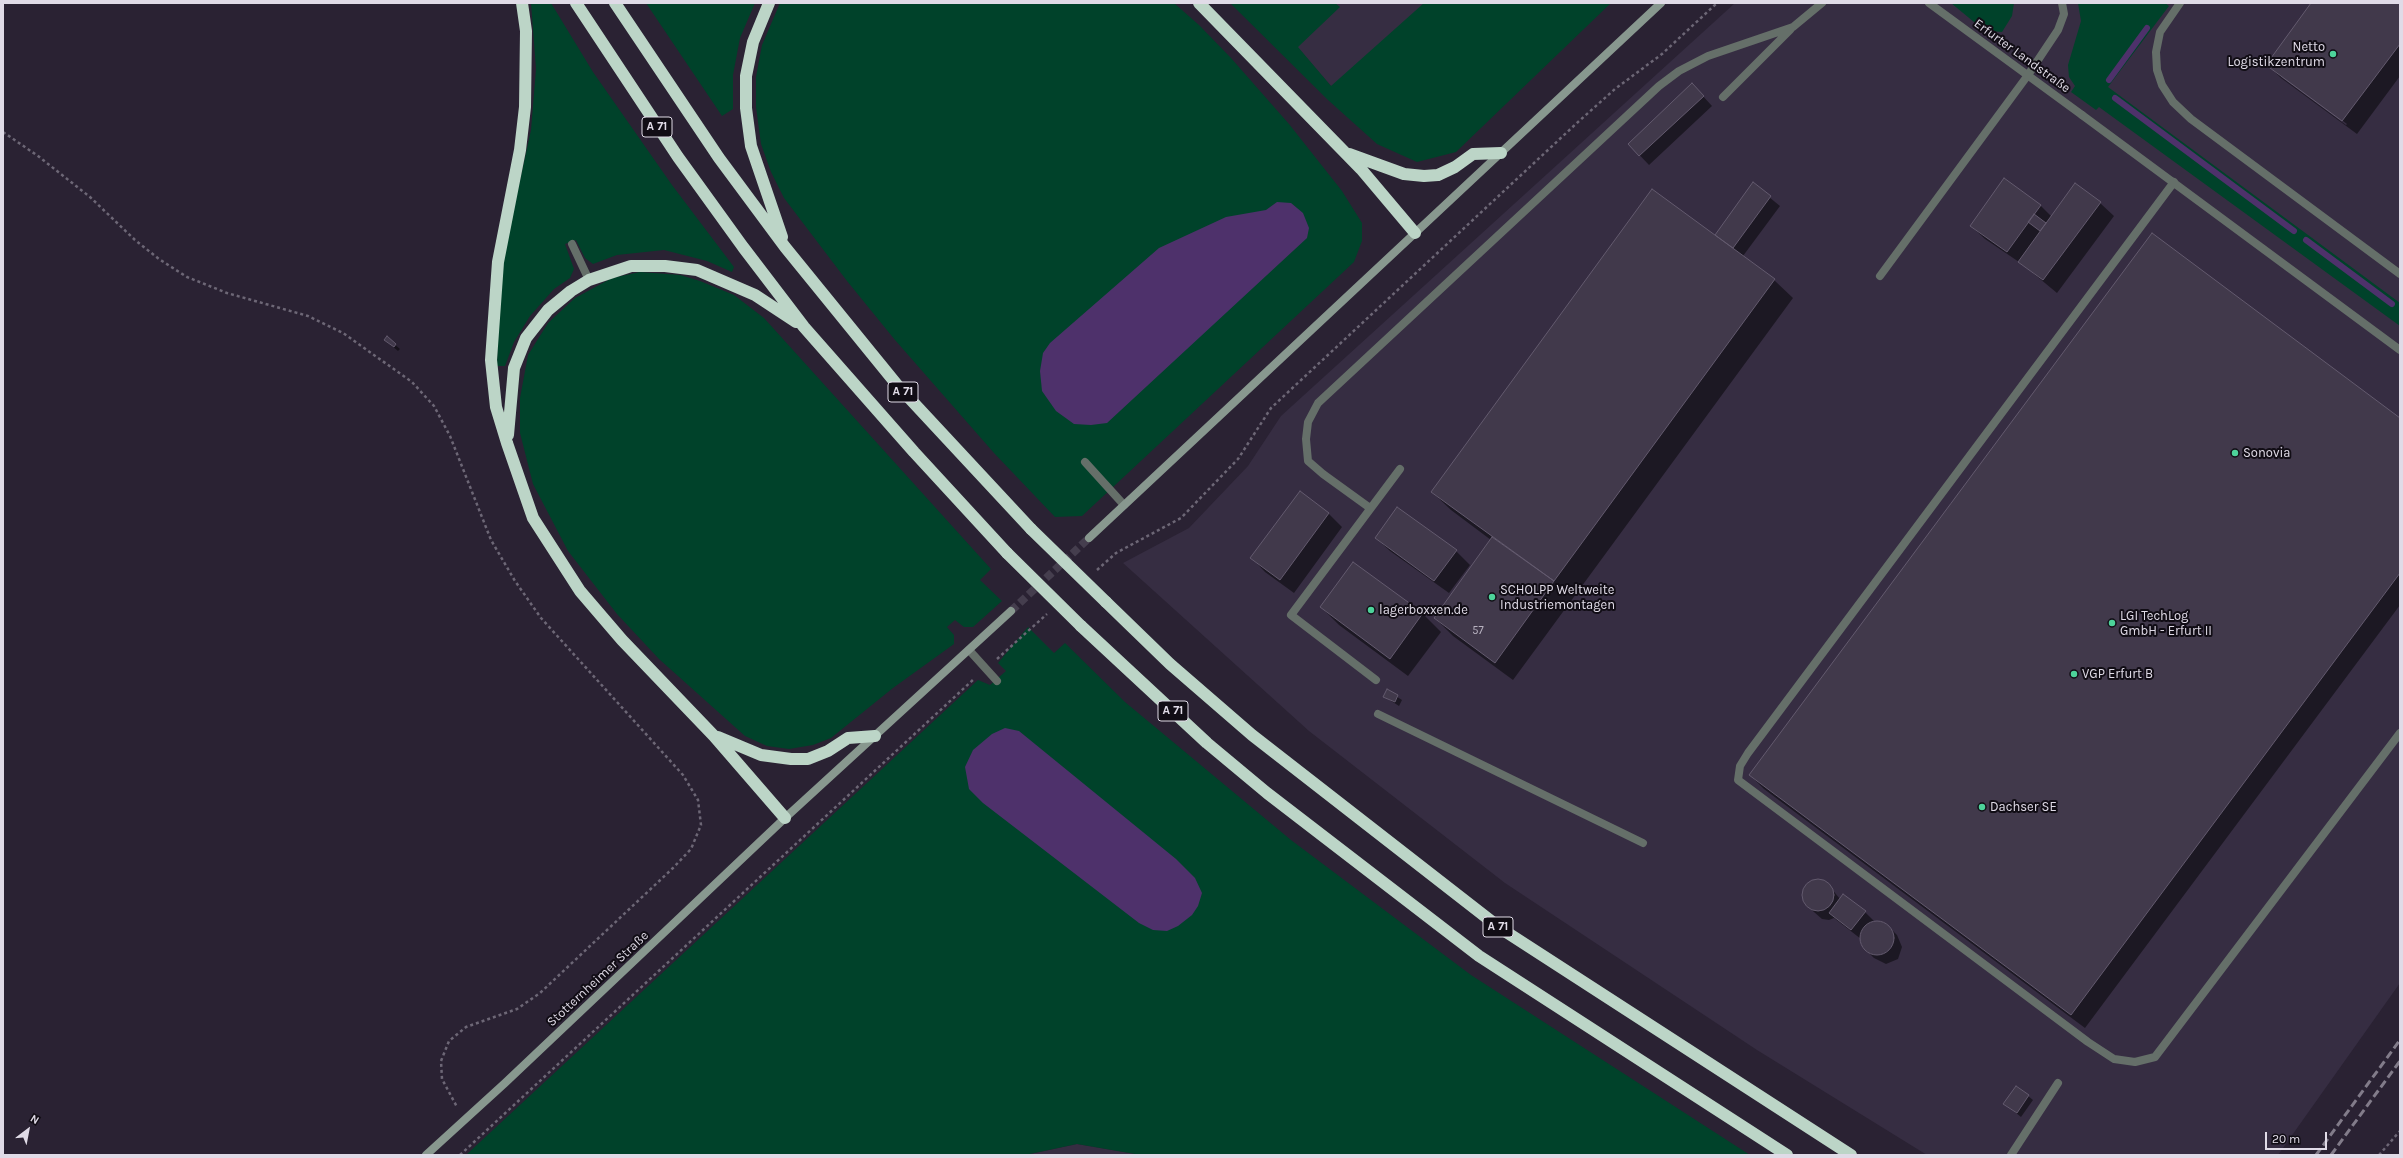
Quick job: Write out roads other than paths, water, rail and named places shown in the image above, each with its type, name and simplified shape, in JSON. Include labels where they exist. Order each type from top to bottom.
[{"type":"highway","points":[[522,3],[526,31],[526,107],[520,150],[498,262],[491,360],[496,407],[507,443],[533,518],[580,591],[622,640],[714,736],[785,818]]},
{"type":"highway","name":"A 71","points":[[576,3],[678,157],[743,247],[804,327],[914,452],[1007,553],[1081,626],[1207,743],[1267,793],[1479,956],[1787,1155]]},
{"type":"highway","name":"A 71","points":[[615,3],[719,158],[785,247],[898,386],[1031,529],[1170,664],[1252,735],[1500,928],[1851,1155]]},
{"type":"highway","points":[[769,3],[753,42],[746,76],[746,108],[751,146],[785,247]]},
{"type":"highway","points":[[1199,3],[1346,153],[1415,233]]},
{"type":"highway","points":[[1346,153],[1404,174],[1424,176],[1438,175],[1455,167],[1473,154],[1501,153]]},
{"type":"highway","points":[[507,443],[514,368],[526,338],[548,310],[571,291],[589,280],[631,266],[665,266],[697,270],[755,295],[804,327]]},
{"type":"highway","points":[[714,736],[761,755],[790,759],[808,759],[828,751],[848,738],[875,736]]},
{"type":"main road","points":[[1089,538],[1659,6],[1667,3]]},
{"type":"main road","name":"Stotternheimer Straße","points":[[426,1155],[785,818],[1011,611]]},
{"type":"street","points":[[1723,98],[1793,27],[1822,3]]},
{"type":"street","name":"Erfurter Landstraße","points":[[1929,3],[2174,182],[2400,350]]},
{"type":"street","points":[[1880,276],[2028,75],[2063,21],[2064,14],[2062,3]]},
{"type":"street","points":[[2180,3],[2160,32],[2156,52],[2157,70],[2162,85],[2173,102],[2191,119],[2400,274]]},
{"type":"street","points":[[1370,508],[1322,474],[1308,461],[1306,439],[1308,422],[1318,403],[1659,86],[1679,71],[1708,56],[1793,27]]},
{"type":"street","points":[[2174,182],[1748,752],[1740,766],[1738,780],[2088,1042],[2114,1059],[2135,1062],[2155,1057],[2400,733]]},
{"type":"street","points":[[572,244],[589,280]]},
{"type":"street","points":[[1085,462],[1124,505]]},
{"type":"street","points":[[1376,680],[1291,615],[1400,469]]},
{"type":"street","points":[[969,650],[997,681]]},
{"type":"street","points":[[1378,714],[1643,843]]},
{"type":"street","points":[[2012,1155],[2058,1083]]},
{"type":"waterway","points":[[2109,80],[2147,28]]},
{"type":"waterway","points":[[2115,98],[2294,231]]},
{"type":"waterway","points":[[2306,240],[2392,304]]},
{"type":"tunnel","points":[[1011,611],[1089,538]]},
{"type":"railway","points":[[2316,1155],[2400,1040]]},
{"type":"railway","points":[[2331,1155],[2400,1061]]},
{"type":"place","name":"Netto Logistikzentrum","points":[[2333,54]]},
{"type":"place","name":"Sonovia","points":[[2235,453]]},
{"type":"place","name":"SCHOLPP Weltweite Industriemontagen","points":[[1492,597]]},
{"type":"place","name":"lagerboxxen.de","points":[[1371,610]]},
{"type":"place","name":"LGI TechLog GmbH - Erfurt II","points":[[2112,623]]},
{"type":"place","name":"VGP Erfurt B","points":[[2074,674]]},
{"type":"place","name":"Dachser SE","points":[[1982,807]]}]
